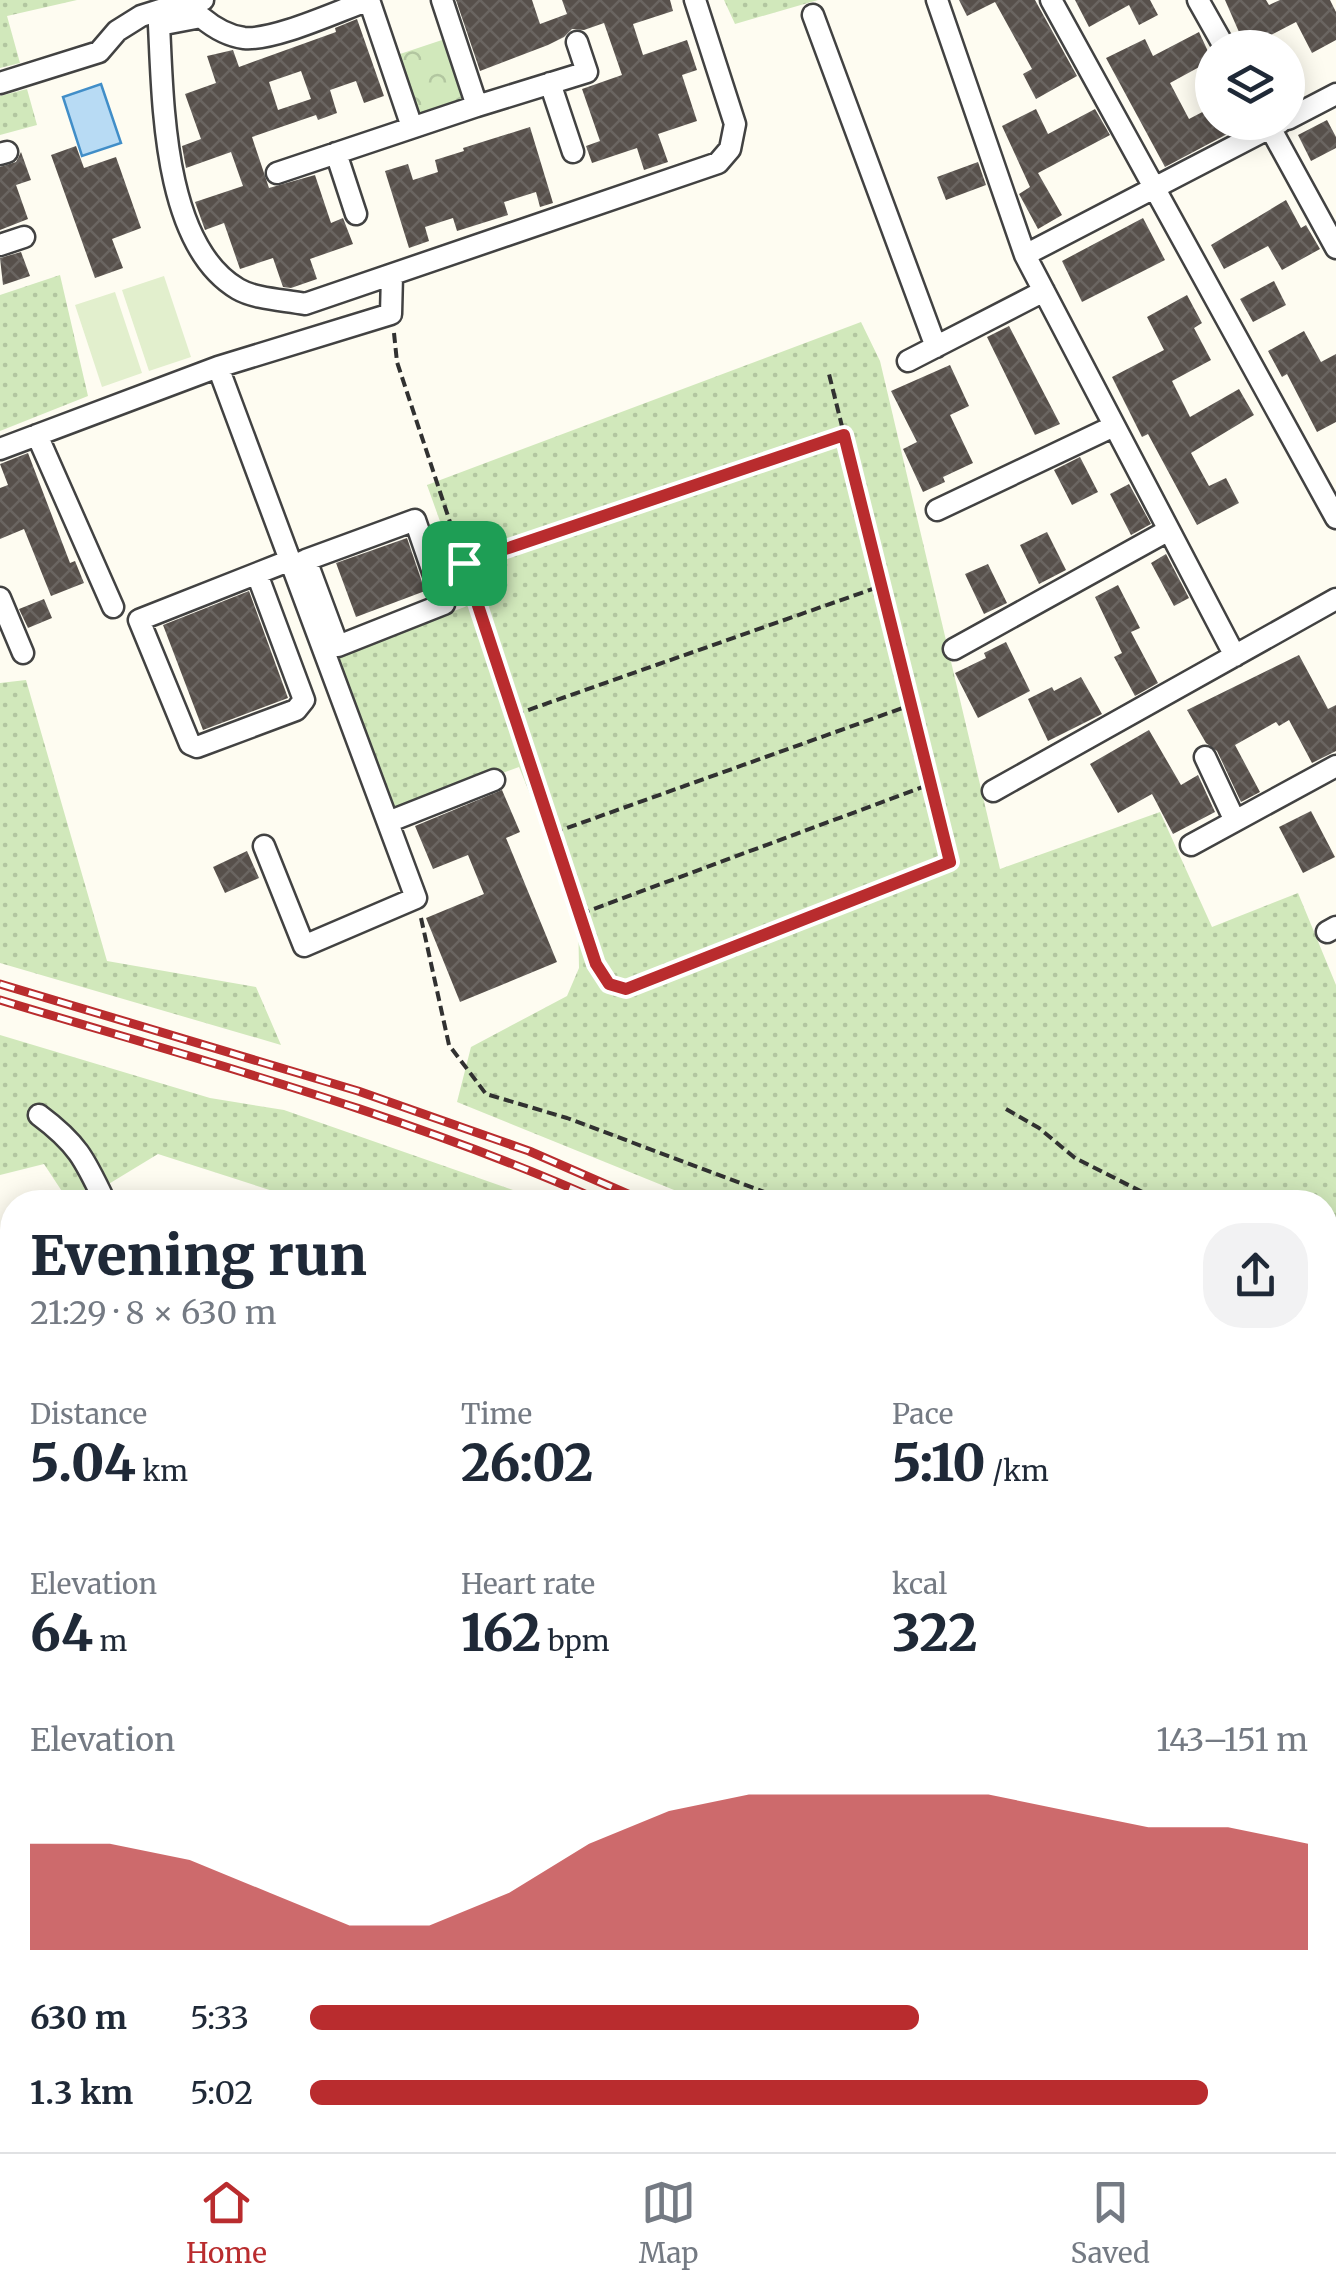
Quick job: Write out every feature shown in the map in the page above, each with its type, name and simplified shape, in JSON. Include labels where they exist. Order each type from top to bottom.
[{"type":"street","points":[[159,18],[202,0]]},
{"type":"street","points":[[0,83],[99,52],[117,31],[141,16],[201,17],[216,28],[243,38],[266,36],[369,0],[412,127]]},
{"type":"street","points":[[442,0],[477,106]]},
{"type":"street","points":[[159,18],[166,152],[197,250],[207,264],[240,291],[305,304],[710,168],[725,157],[734,141],[736,124],[695,0]]},
{"type":"street","points":[[937,0],[1025,255],[1235,656]]},
{"type":"street","points":[[1050,0],[1336,518]]},
{"type":"street","points":[[1198,0],[1215,30]]},
{"type":"street","points":[[813,15],[936,347]]},
{"type":"street","points":[[277,173],[587,72],[578,42]]},
{"type":"street","points":[[550,83],[573,152]]},
{"type":"street","points":[[1305,109],[1336,94]]},
{"type":"street","points":[[1025,255],[1245,140]]},
{"type":"street","points":[[1284,140],[1336,248]]},
{"type":"street","points":[[336,153],[356,214]]},
{"type":"street","points":[[0,245],[24,236]]},
{"type":"street","points":[[0,448],[218,367],[391,314],[392,275]]},
{"type":"street","points":[[908,361],[1044,290]]},
{"type":"street","points":[[218,367],[296,562],[416,898],[304,946],[264,846]]},
{"type":"street","points":[[937,510],[1114,426]]},
{"type":"street","points":[[37,434],[113,607]]},
{"type":"street","points":[[256,574],[304,700],[296,710],[197,747],[190,744],[138,620],[256,574],[415,520],[444,604],[338,646],[296,562]]},
{"type":"street","points":[[954,649],[1169,530]]},
{"type":"street","points":[[0,598],[23,652]]},
{"type":"street","points":[[994,791],[1336,600]]},
{"type":"street","points":[[1205,757],[1235,821]]},
{"type":"street","points":[[1191,845],[1336,766]]},
{"type":"street","points":[[388,822],[494,780]]},
{"type":"street","points":[[39,1115],[68,1137],[85,1159],[99,1190]]},
{"type":"path","points":[[391,314],[397,362],[580,914],[602,974],[609,984],[626,989],[950,862],[829,374]]},
{"type":"path","points":[[464,563],[844,435]]},
{"type":"path","points":[[514,715],[882,586]]},
{"type":"path","points":[[553,833],[911,704]]},
{"type":"path","points":[[580,914],[931,784]]},
{"type":"path","points":[[416,898],[449,1044],[486,1094],[567,1118],[759,1190]]},
{"type":"path","points":[[1006,1109],[1038,1128],[1075,1158],[1138,1190]]},
{"type":"green space","points":[[0,0],[77,0],[7,16],[20,63],[0,68]]},
{"type":"green space","points":[[724,0],[818,0],[735,24]]},
{"type":"green space","points":[[448,38],[469,101],[414,119],[394,56]]},
{"type":"green space","points":[[27,89],[37,125],[0,135],[0,96]]},
{"type":"green space","points":[[60,275],[88,396],[0,431],[0,295]]},
{"type":"green space","points":[[164,276],[191,357],[149,371],[122,290]]},
{"type":"green space","points":[[115,292],[142,373],[102,387],[75,305]]},
{"type":"green space","points":[[861,322],[880,361],[1000,869],[1160,812],[1212,927],[1298,893],[1336,985],[1336,1190],[674,1190],[457,1102],[471,1047],[567,996],[579,968],[578,912],[519,767],[395,813],[336,655],[470,605],[427,485]]},
{"type":"green space","points":[[26,680],[107,961],[256,987],[281,1045],[0,963],[0,683]]},
{"type":"green space","points":[[0,1035],[210,1098],[284,1110],[513,1190],[270,1190],[158,1154],[99,1190],[61,1190],[44,1164],[0,1175]]},
{"type":"water","points":[[101,84],[121,143],[82,156],[63,97]]},
{"type":"building","points":[[456,0],[532,0],[540,24],[567,14],[562,0],[670,0],[673,11],[633,24],[643,55],[687,40],[697,70],[682,75],[697,121],[658,134],[668,162],[644,170],[637,148],[592,163],[586,146],[600,141],[582,89],[622,75],[604,23],[584,30],[572,29],[548,45],[480,71]]},
{"type":"building","points":[[959,0],[1035,0],[1077,76],[1036,99],[1023,74],[1032,69],[995,2],[967,16]]},
{"type":"building","points":[[1075,0],[1150,0],[1158,15],[1139,25],[1129,5],[1089,27]]},
{"type":"building","points":[[1225,0],[1266,0],[1269,5],[1280,0],[1330,0],[1336,12],[1336,40],[1312,53],[1305,30],[1300,30],[1296,22],[1281,30],[1238,30]]},
{"type":"building","points":[[357,19],[384,96],[364,103],[356,81],[330,90],[337,113],[318,120],[316,115],[252,137],[269,188],[315,175],[331,223],[343,218],[353,244],[310,259],[317,279],[283,287],[273,258],[240,269],[224,223],[205,230],[195,202],[243,186],[231,152],[186,168],[182,146],[201,139],[185,94],[216,83],[207,56],[233,50],[239,67],[336,32],[335,28]],"holes":[[[301,71],[311,99],[278,110],[269,82]]]},
{"type":"building","points":[[1195,34],[1195,69],[1170,83],[1189,119],[1195,116],[1195,140],[1216,140],[1165,167],[1106,58],[1145,39],[1153,56]]},
{"type":"building","points":[[1036,109],[1048,134],[1095,109],[1110,135],[1038,173],[1062,215],[1038,229],[1019,194],[1030,187],[1002,126]]},
{"type":"building","points":[[1327,120],[1336,137],[1336,148],[1311,161],[1300,140],[1305,140],[1305,131]]},
{"type":"building","points":[[530,127],[553,203],[540,207],[536,192],[504,202],[508,215],[457,231],[453,218],[425,227],[429,241],[409,248],[385,171],[408,164],[413,180],[438,172],[435,160]]},
{"type":"building","points":[[76,146],[84,168],[116,157],[141,228],[112,239],[123,268],[95,278],[51,155]]},
{"type":"building","points":[[21,152],[31,180],[16,185],[28,219],[0,230],[0,167],[16,162]]},
{"type":"building","points":[[978,162],[986,185],[946,200],[937,177]]},
{"type":"building","points":[[1286,200],[1301,228],[1306,225],[1320,249],[1282,270],[1268,246],[1224,269],[1211,245]]},
{"type":"building","points":[[1143,218],[1165,260],[1082,302],[1062,261]]},
{"type":"building","points":[[21,252],[30,276],[3,285],[0,258]]},
{"type":"building","points":[[1274,281],[1286,305],[1253,322],[1240,299]]},
{"type":"building","points":[[1187,295],[1202,323],[1194,328],[1211,360],[1172,381],[1190,417],[1239,389],[1254,415],[1191,453],[1209,486],[1226,478],[1239,503],[1197,525],[1148,434],[1142,437],[1112,377],[1164,350],[1147,317]]},
{"type":"building","points":[[1009,326],[1060,424],[1035,435],[987,337]]},
{"type":"building","points":[[1304,331],[1321,362],[1336,354],[1336,422],[1317,432],[1287,374],[1282,377],[1268,351]]},
{"type":"building","points":[[950,365],[969,406],[950,415],[973,463],[923,492],[903,449],[917,442],[891,391]]},
{"type":"building","points":[[28,453],[70,563],[75,561],[84,583],[51,596],[24,529],[0,539],[0,488],[8,485],[0,464]]},
{"type":"building","points":[[1080,457],[1098,492],[1072,505],[1054,470]]},
{"type":"building","points":[[1129,484],[1151,524],[1131,535],[1110,494]]},
{"type":"building","points":[[1047,532],[1066,570],[1039,584],[1020,545]]},
{"type":"building","points":[[407,538],[425,591],[356,617],[336,563]]},
{"type":"building","points":[[1166,554],[1189,598],[1174,606],[1151,563]]},
{"type":"building","points":[[988,564],[1007,603],[984,614],[965,574]]},
{"type":"building","points":[[1118,585],[1140,628],[1131,632],[1158,683],[1135,696],[1114,657],[1122,653],[1095,597]]},
{"type":"building","points":[[249,591],[288,698],[203,730],[163,625]]},
{"type":"building","points":[[44,599],[52,618],[28,628],[19,609]]},
{"type":"building","points":[[1006,642],[1030,691],[978,718],[955,673],[986,658],[984,653]]},
{"type":"building","points":[[1299,655],[1328,709],[1336,705],[1336,751],[1312,763],[1289,720],[1279,726],[1276,722],[1235,745],[1260,792],[1241,802],[1217,751],[1206,743],[1187,710]]},
{"type":"building","points":[[1081,677],[1102,714],[1048,741],[1028,699]]},
{"type":"building","points":[[1149,730],[1181,785],[1198,775],[1215,812],[1173,834],[1152,794],[1118,813],[1090,764]]},
{"type":"building","points":[[502,790],[520,832],[506,838],[557,962],[460,1002],[426,918],[484,894],[468,855],[433,869],[415,826]]},
{"type":"building","points":[[1311,811],[1335,857],[1303,873],[1279,827]]},
{"type":"building","points":[[247,851],[259,878],[225,893],[213,867]]},
{"type":"railway","points":[[0,984],[358,1091],[529,1151],[618,1190]]},
{"type":"railway","points":[[0,1000],[380,1116],[575,1190]]},
{"type":"route","points":[[844,435],[950,862],[626,989],[609,984],[596,964],[464,563],[844,435]]}]
